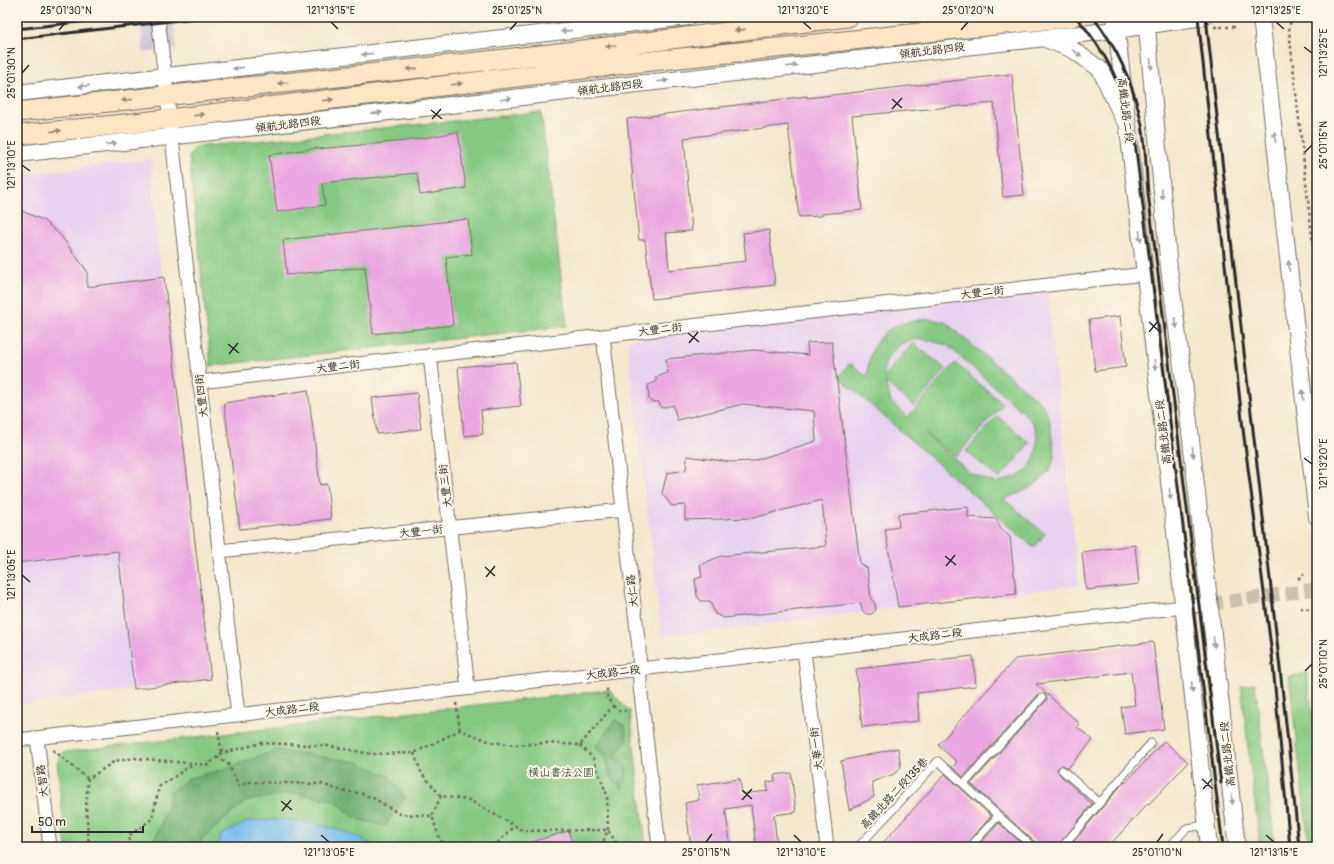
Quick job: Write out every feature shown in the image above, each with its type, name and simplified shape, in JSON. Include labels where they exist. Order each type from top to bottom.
[{"type":"main road","points":[[17,112],[558,52],[848,17]]},
{"type":"main road","name":"領航北路四段","points":[[17,135],[170,128],[625,64],[1072,17]]},
{"type":"street","name":"大豐四街","points":[[158,17],[238,715]]},
{"type":"street","points":[[17,93],[688,17]]},
{"type":"street","name":"領航北路四段","points":[[17,154],[170,128],[1042,37],[1115,24],[1203,17]]},
{"type":"street","points":[[1261,17],[1317,518]]},
{"type":"street","name":"高鐵北路二段","points":[[1146,21],[1169,268],[1188,405],[1237,847]]},
{"type":"street","name":"高鐵北路二段","points":[[1115,24],[1129,130],[1144,274],[1184,607],[1209,847]]},
{"type":"street","points":[[1042,37],[1072,50],[1100,69],[1129,130]]},
{"type":"street","name":"大豐二街","points":[[199,382],[1144,274]]},
{"type":"street","name":"大仁路","points":[[603,336],[659,847]]},
{"type":"street","name":"大豐三街","points":[[430,355],[468,688]]},
{"type":"street","name":"大豐一街","points":[[219,551],[623,510]]},
{"type":"street","name":"大成路二段","points":[[17,740],[1210,604]]},
{"type":"street","name":"大華一街","points":[[804,650],[827,847]]},
{"type":"street","name":"大智路","points":[[37,738],[50,847]]},
{"type":"lane","points":[[964,784],[1042,698]]},
{"type":"lane","points":[[1062,847],[1151,743]]},
{"type":"lane","name":"高鐵北路二段135巷","points":[[858,847],[938,761],[1033,847]]},
{"type":"lane","points":[[1062,770],[1100,803]]},
{"type":"lane","points":[[970,847],[998,816]]},
{"type":"lane","points":[[1169,847],[1187,828],[1206,825]]},
{"type":"path","points":[[1306,17],[1291,19],[1289,30],[1317,281]]},
{"type":"path","points":[[1298,579],[1304,574]]},
{"type":"path","points":[[1300,608],[1309,609]]},
{"type":"path","points":[[607,686],[607,697],[613,706],[619,710],[626,711]]},
{"type":"path","points":[[456,703],[460,730]]},
{"type":"path","points":[[580,745],[613,706]]},
{"type":"path","points":[[218,730],[222,753]]},
{"type":"path","points":[[88,779],[115,761],[135,758],[208,765],[222,753],[262,743],[330,746],[370,754],[414,754],[460,730],[491,742],[514,745],[547,743],[580,745],[593,758],[607,794],[608,830],[601,847]]},
{"type":"path","points":[[52,750],[88,779]]},
{"type":"path","points":[[414,754],[422,774],[441,796],[469,800],[524,831],[608,830]]},
{"type":"path","points":[[217,757],[228,764],[239,786],[246,782],[322,784],[342,791],[360,793],[373,798],[400,814],[432,816]]},
{"type":"path","points":[[128,847],[130,835],[152,819],[159,787],[193,764]]},
{"type":"path","points":[[88,779],[86,806],[89,847]]},
{"type":"path","points":[[441,796],[432,816],[440,840],[449,847]]},
{"type":"path","points":[[493,847],[515,826]]},
{"type":"path","points":[[608,830],[620,847]]},
{"type":"shaded area","points":[[140,17],[173,17],[176,49],[143,53]]},
{"type":"shaded area","points":[[151,159],[160,263],[164,277],[211,679],[17,705],[17,176]]},
{"type":"shaded area","points":[[1047,291],[1079,585],[662,637],[627,340]]},
{"type":"green space","points":[[541,112],[567,326],[211,366],[189,156],[196,147]]},
{"type":"green space","points":[[929,319],[945,322],[1042,404],[1048,416],[1050,425],[1054,450],[1052,465],[1048,473],[1035,484],[1004,499],[1045,534],[1034,548],[839,377],[850,363],[867,377],[872,350],[877,341],[884,333],[892,328],[914,321]],"holes":[[[922,339],[947,345],[1024,413],[1033,424],[1037,435],[1036,453],[1032,464],[1023,473],[995,483],[970,473],[925,433],[956,457],[1003,404],[955,363],[908,417],[891,402],[885,382],[914,406],[946,369],[913,343],[884,377],[884,367],[891,353],[905,342]]]},
{"type":"green space","points":[[997,416],[1030,443],[999,479],[966,451]]},
{"type":"green space","points":[[1307,673],[1317,754],[1317,847],[1309,847],[1289,677]]},
{"type":"green space","points":[[1255,684],[1275,847],[1260,847],[1241,686]]},
{"type":"green space","name":"橫山書法公園","points":[[609,690],[630,711],[646,847],[66,847],[57,762],[64,752]]},
{"type":"green space","points":[[615,720],[625,726],[627,740],[616,755],[624,763],[627,770],[622,789],[611,778],[606,758],[595,747]]},
{"type":"green space","points":[[277,750],[358,762],[390,777],[406,798],[385,826],[355,818],[334,800],[292,793],[246,801],[202,839],[199,847],[151,847],[160,827],[171,791],[189,778],[225,769]]},
{"type":"water","points":[[285,819],[332,828],[355,836],[377,847],[216,847],[221,835],[249,821]]},
{"type":"building","points":[[1012,74],[1024,195],[1003,197],[994,103],[852,116],[862,210],[822,214],[822,216],[799,217],[788,125],[684,138],[692,231],[666,233],[669,270],[746,261],[743,233],[769,230],[775,285],[652,299],[645,240],[639,240],[627,119],[807,96],[807,98]]},
{"type":"building","points":[[458,132],[466,188],[420,195],[417,173],[322,183],[325,205],[277,212],[269,155],[317,148],[405,141]]},
{"type":"building","points":[[17,209],[43,220],[61,236],[87,271],[87,287],[164,277],[211,679],[134,689],[118,551],[17,563]]},
{"type":"building","points":[[468,219],[472,254],[446,257],[453,325],[373,334],[365,267],[287,275],[283,240]]},
{"type":"building","points":[[1120,316],[1126,367],[1095,371],[1089,320]]},
{"type":"building","points":[[832,342],[860,564],[867,568],[871,599],[875,604],[876,610],[872,614],[866,614],[862,610],[861,603],[724,618],[715,614],[710,601],[701,601],[697,596],[695,579],[702,577],[700,565],[721,556],[826,546],[822,500],[753,518],[685,520],[685,505],[672,506],[662,494],[667,473],[686,470],[687,456],[730,462],[753,461],[816,441],[814,411],[743,404],[677,420],[673,405],[661,408],[659,402],[649,400],[648,385],[656,382],[656,377],[668,373],[666,359],[754,350],[808,355],[807,343]]},
{"type":"building","points":[[516,362],[521,406],[481,410],[483,434],[464,436],[458,367]]},
{"type":"building","points":[[308,390],[320,485],[327,484],[331,519],[240,529],[224,403]]},
{"type":"building","points":[[417,393],[421,429],[377,434],[372,398]]},
{"type":"building","points":[[968,507],[968,517],[996,519],[1001,529],[1010,537],[1016,594],[898,607],[885,529],[899,527],[898,514]]},
{"type":"building","points":[[1135,545],[1139,584],[1086,590],[1082,552]]},
{"type":"building","points":[[1153,642],[1164,729],[1125,734],[1121,707],[1135,705],[1131,672],[1036,684],[1080,724],[1077,727],[1093,740],[1068,768],[1063,765],[1057,769],[1061,776],[1092,804],[1057,847],[1038,847],[1036,843],[971,784],[1046,701],[1047,697],[1045,694],[1038,695],[963,777],[952,767],[957,762],[938,745],[1015,659]]},
{"type":"building","points":[[973,656],[976,686],[917,693],[919,721],[862,727],[856,669]]},
{"type":"building","points":[[1164,741],[1188,762],[1180,771],[1149,804],[1148,803],[1108,847],[1069,847],[1124,782],[1125,783]]},
{"type":"building","points":[[898,748],[901,768],[894,774],[872,782],[874,797],[849,810],[841,761]]},
{"type":"building","points":[[791,773],[796,812],[774,815],[777,847],[756,847],[751,805],[725,809],[731,847],[691,847],[685,803],[699,800],[697,785],[740,779],[742,794],[768,791],[767,782],[775,781],[774,775]]},
{"type":"building","points":[[945,774],[991,816],[965,847],[879,847]]},
{"type":"building","points":[[999,823],[1026,847],[977,847]]},
{"type":"building","points":[[568,831],[574,847],[526,847],[525,844]]},
{"type":"tunnel","points":[[1210,604],[1317,589]]},
{"type":"railway","points":[[17,29],[123,17]]},
{"type":"railway","points":[[17,39],[205,17]]},
{"type":"railway","points":[[1076,17],[1087,30],[1113,72],[1120,87],[1134,134],[1223,847]]},
{"type":"railway","points":[[1093,17],[1110,42],[1124,68],[1130,82],[1142,125],[1148,193],[1221,783]]},
{"type":"railway","points":[[1198,17],[1243,429],[1272,655],[1290,847]]},
{"type":"railway","points":[[1206,17],[1277,639],[1299,847]]}]
